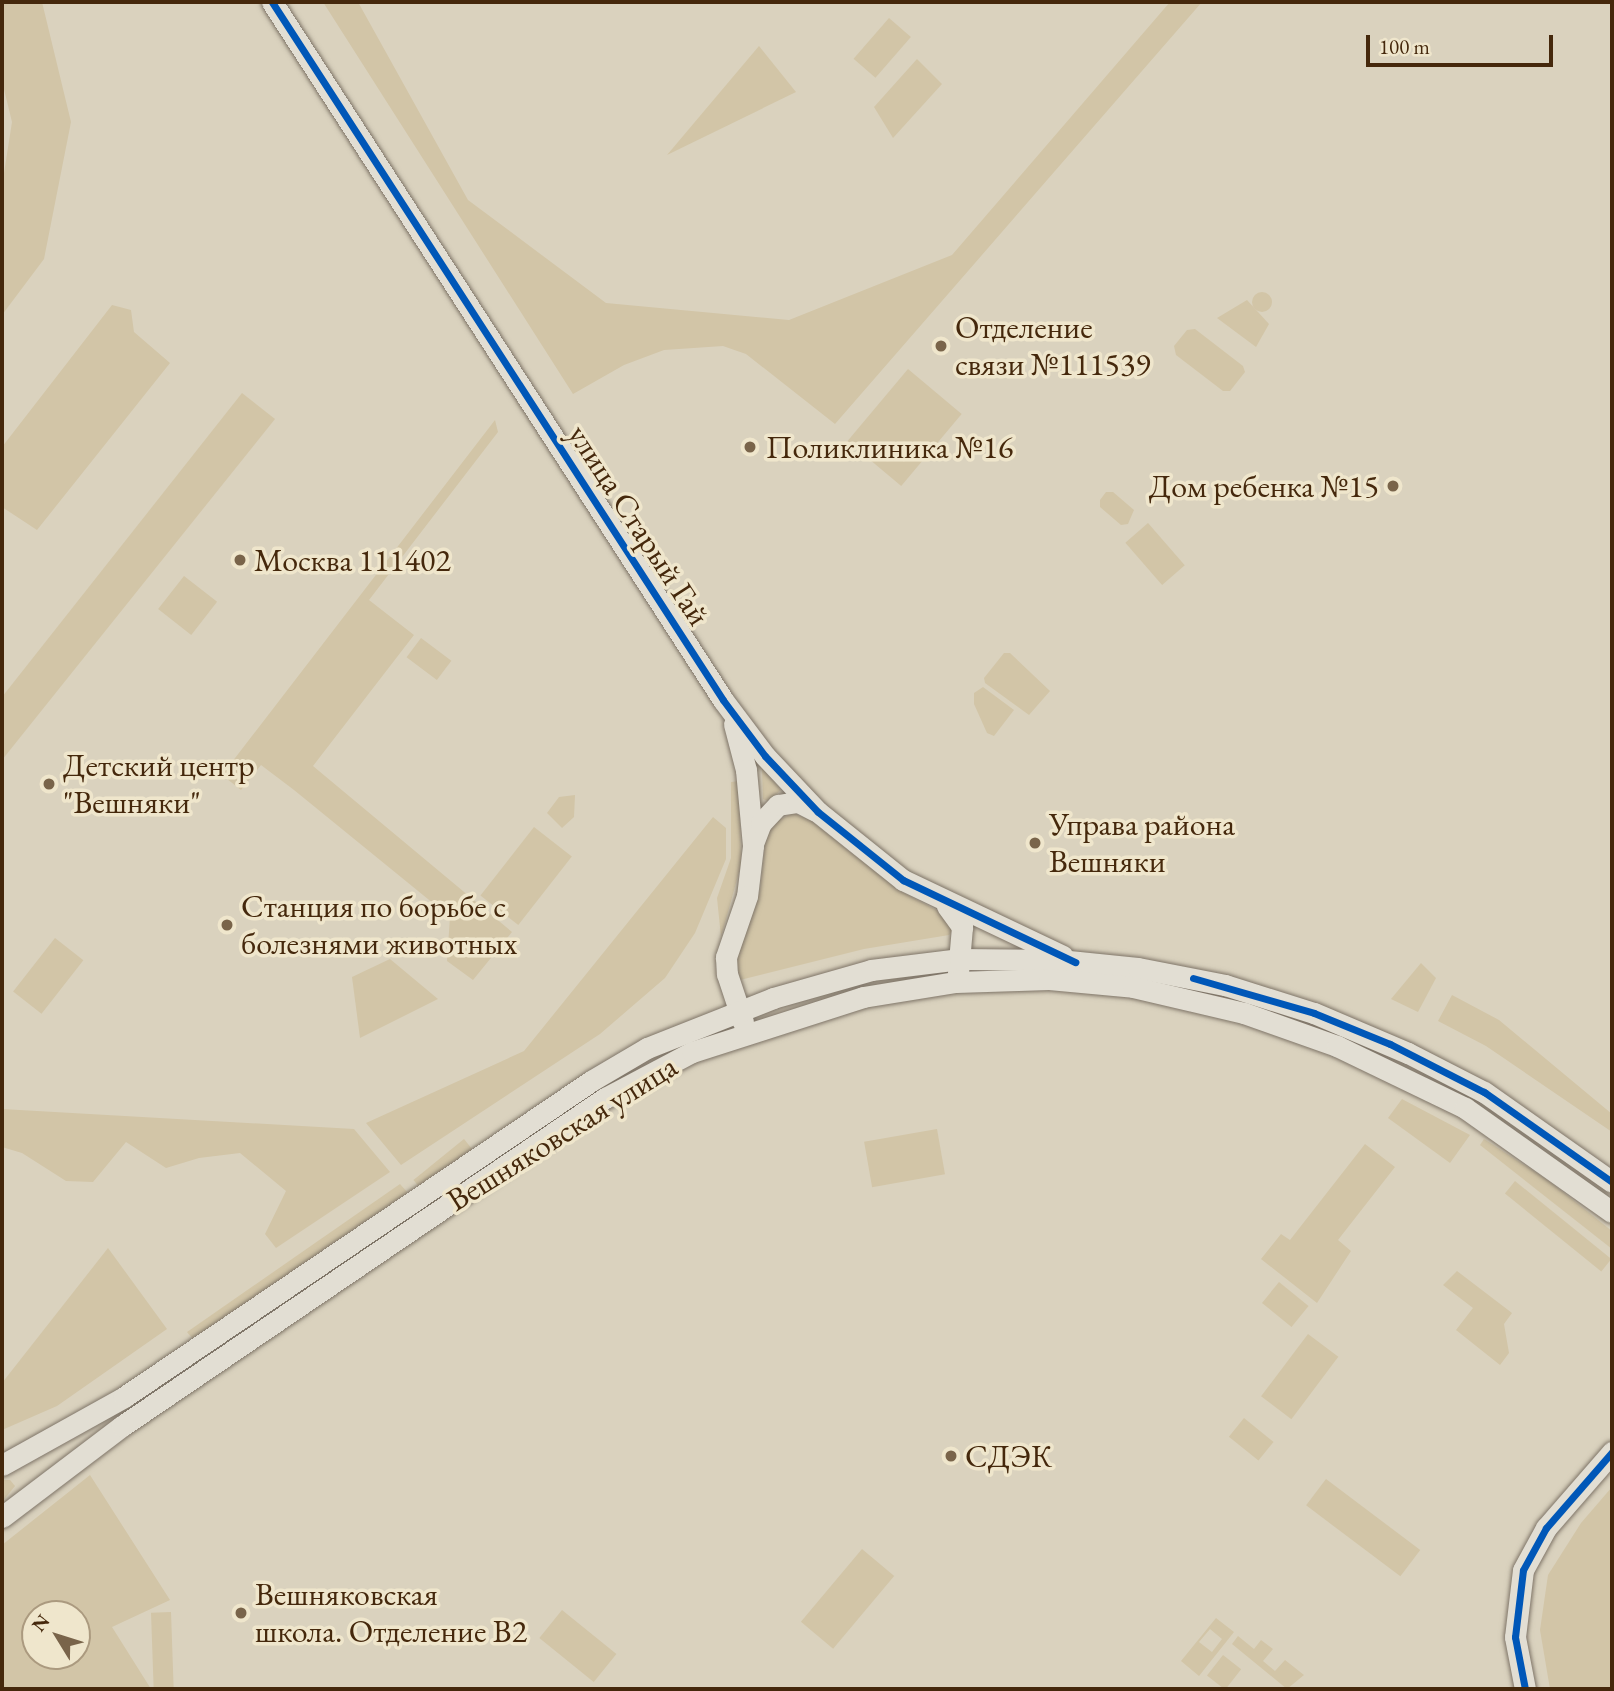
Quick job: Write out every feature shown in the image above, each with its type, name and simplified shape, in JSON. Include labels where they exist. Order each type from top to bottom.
[{"type":"main road","name":"улица Старый Гай","points":[[272,2],[723,699],[765,756],[818,812],[883,865],[944,903],[1075,962]]},
{"type":"main road","name":"улица Старый Гай","points":[[723,699],[746,770],[752,846],[747,896],[726,957],[738,1010],[747,1032]]},
{"type":"main road","name":"улица Старый Гай","points":[[752,846],[761,823],[778,805],[798,802],[818,812]]},
{"type":"main road","name":"улица Старый Гай","points":[[944,903],[962,927],[956,982]]},
{"type":"main road","name":"Вешняковская улица","points":[[2,1465],[124,1397],[591,1081],[647,1048],[738,1010],[871,971],[960,959],[1075,962],[1225,985],[1352,1028],[1484,1092],[1612,1182]]},
{"type":"main road","name":"Вешняковская улица","points":[[2,1517],[122,1426],[605,1098],[692,1052],[747,1032],[863,997],[956,982],[1049,979],[1133,987],[1272,1022],[1336,1046],[1465,1108],[1612,1212]]},
{"type":"main road","points":[[1525,1689],[1515,1637],[1523,1570],[1545,1528],[1612,1452]]},
{"type":"shaded area","points":[[2,2],[42,2],[71,122],[44,259],[2,315],[2,186],[12,122],[2,81]]},
{"type":"shaded area","points":[[323,2],[358,2],[468,200],[606,303],[789,320],[952,255],[1170,2],[1202,2],[835,424],[746,354],[723,346],[664,350],[624,365],[573,394]]},
{"type":"shaded area","points":[[889,18],[911,37],[875,78],[854,59]]},
{"type":"shaded area","points":[[759,46],[796,92],[667,155]]},
{"type":"shaded area","points":[[917,59],[942,84],[893,138],[874,107]]},
{"type":"shaded area","points":[[1262,292],[1269,295],[1272,302],[1269,309],[1262,312],[1255,309],[1252,302],[1255,295]]},
{"type":"shaded area","points":[[1247,300],[1269,324],[1256,347],[1217,318]]},
{"type":"shaded area","points":[[112,305],[131,310],[134,332],[170,363],[37,530],[2,507],[2,447]]},
{"type":"shaded area","points":[[1195,329],[1243,366],[1245,372],[1230,391],[1223,391],[1176,355],[1174,346],[1187,330]]},
{"type":"shaded area","points":[[908,369],[962,414],[901,486],[848,441]]},
{"type":"shaded area","points":[[242,393],[275,419],[2,760],[2,697]]},
{"type":"shaded area","points":[[495,420],[498,432],[369,600],[414,635],[313,766],[512,932],[473,980],[447,961],[450,917],[261,765],[241,790],[222,775]]},
{"type":"shaded area","points":[[1106,492],[1113,492],[1134,510],[1128,524],[1121,525],[1100,507],[1100,500]]},
{"type":"shaded area","points":[[1148,523],[1185,565],[1162,585],[1125,543]]},
{"type":"shaded area","points":[[184,576],[217,602],[191,635],[158,609]]},
{"type":"shaded area","points":[[421,638],[451,661],[437,680],[407,657]]},
{"type":"shaded area","points":[[1004,653],[1010,653],[1050,691],[1029,715],[985,683],[984,678]]},
{"type":"shaded area","points":[[983,687],[1014,710],[994,736],[987,733],[974,704],[974,693]]},
{"type":"shaded area","points":[[762,768],[781,790],[768,801],[763,799]]},
{"type":"shaded area","points":[[739,781],[741,865],[721,937],[717,898],[731,858],[731,782]]},
{"type":"shaded area","points":[[575,795],[574,817],[562,828],[547,813],[559,797]]},
{"type":"shaded area","points":[[793,813],[810,820],[898,890],[942,913],[953,930],[949,935],[864,949],[740,980],[736,957],[760,891],[766,835],[775,822]]},
{"type":"shaded area","points":[[713,817],[726,828],[726,859],[695,933],[665,978],[600,1034],[401,1165],[366,1123],[524,1051]]},
{"type":"shaded area","points":[[534,827],[572,857],[518,925],[480,896]]},
{"type":"shaded area","points":[[55,938],[83,960],[42,1014],[13,992]]},
{"type":"shaded area","points":[[390,959],[438,999],[360,1038],[352,977]]},
{"type":"shaded area","points":[[1421,963],[1436,978],[1418,1012],[1391,999]]},
{"type":"shaded area","points":[[1452,995],[1499,1020],[1612,1114],[1612,1132],[1486,1046],[1438,1021]]},
{"type":"shaded area","points":[[1402,1099],[1470,1135],[1450,1163],[1388,1118]]},
{"type":"shaded area","points":[[2,1109],[354,1129],[390,1172],[276,1248],[265,1234],[286,1191],[240,1153],[199,1158],[166,1168],[126,1142],[93,1182],[66,1181],[22,1153],[2,1147]]},
{"type":"shaded area","points":[[937,1129],[945,1174],[872,1187],[864,1142]]},
{"type":"shaded area","points":[[464,1139],[473,1150],[422,1191],[413,1180]]},
{"type":"shaded area","points":[[1484,1139],[1549,1181],[1612,1231],[1612,1249],[1480,1145]]},
{"type":"shaded area","points":[[1365,1144],[1395,1167],[1338,1240],[1351,1251],[1317,1303],[1261,1259],[1281,1234],[1290,1240]]},
{"type":"shaded area","points":[[1515,1181],[1611,1259],[1601,1271],[1505,1193]]},
{"type":"shaded area","points":[[400,1184],[408,1193],[193,1339],[187,1332]]},
{"type":"shaded area","points":[[108,1248],[167,1329],[57,1406],[2,1430],[2,1383]]},
{"type":"shaded area","points":[[1457,1271],[1512,1313],[1504,1324],[1509,1353],[1500,1365],[1456,1330],[1473,1308],[1443,1285]]},
{"type":"shaded area","points":[[1279,1282],[1309,1306],[1292,1327],[1262,1303]]},
{"type":"shaded area","points":[[1308,1334],[1338,1357],[1291,1419],[1261,1396]]},
{"type":"shaded area","points":[[1244,1418],[1274,1442],[1258,1461],[1229,1437]]},
{"type":"shaded area","points":[[90,1475],[170,1600],[112,1627],[151,1689],[2,1689],[2,1545]]},
{"type":"shaded area","points":[[1326,1479],[1420,1550],[1400,1576],[1306,1505]]},
{"type":"shaded area","points":[[2,1480],[10,1480],[15,1486],[2,1502]]},
{"type":"shaded area","points":[[1612,1487],[1612,1689],[1550,1689],[1540,1630],[1548,1575],[1581,1523]]},
{"type":"shaded area","points":[[862,1549],[894,1576],[833,1649],[801,1622]]},
{"type":"shaded area","points":[[562,1610],[616,1654],[594,1682],[539,1638]]},
{"type":"shaded area","points":[[171,1612],[174,1689],[154,1689],[151,1613]]},
{"type":"shaded area","points":[[1216,1618],[1234,1632],[1199,1676],[1181,1661]],"holes":[[[1210,1629],[1222,1639],[1212,1652],[1199,1642]]]},
{"type":"shaded area","points":[[1238,1636],[1254,1649],[1261,1640],[1273,1649],[1263,1661],[1275,1671],[1285,1660],[1304,1675],[1287,1689],[1232,1644]]},
{"type":"shaded area","points":[[1223,1655],[1241,1669],[1226,1689],[1207,1675]]},
{"type":"cycle path","points":[[272,2],[723,700],[765,756],[818,812],[903,880],[1075,962]]},
{"type":"cycle path","points":[[1193,978],[1314,1013],[1390,1044],[1484,1092],[1612,1182]]},
{"type":"cycle path","points":[[1525,1689],[1515,1637],[1523,1570],[1546,1528],[1612,1452]]},
{"type":"place","name":"Отделение связи №111539","points":[[941,346]]},
{"type":"place","name":"Поликлиника №16","points":[[750,447]]},
{"type":"place","name":"Дом ребенка №15","points":[[1393,486]]},
{"type":"place","name":"Москва 111402","points":[[240,560]]},
{"type":"place","name":"Детский центр \"Вешняки\"","points":[[49,784]]},
{"type":"place","name":"Управа района Вешняки","points":[[1035,843]]},
{"type":"place","name":"Станция по борьбе с болезнями животных","points":[[227,925]]},
{"type":"place","name":"СДЭК","points":[[951,1456]]},
{"type":"place","name":"Вешняковская школа. Отделение В2","points":[[241,1613]]}]
